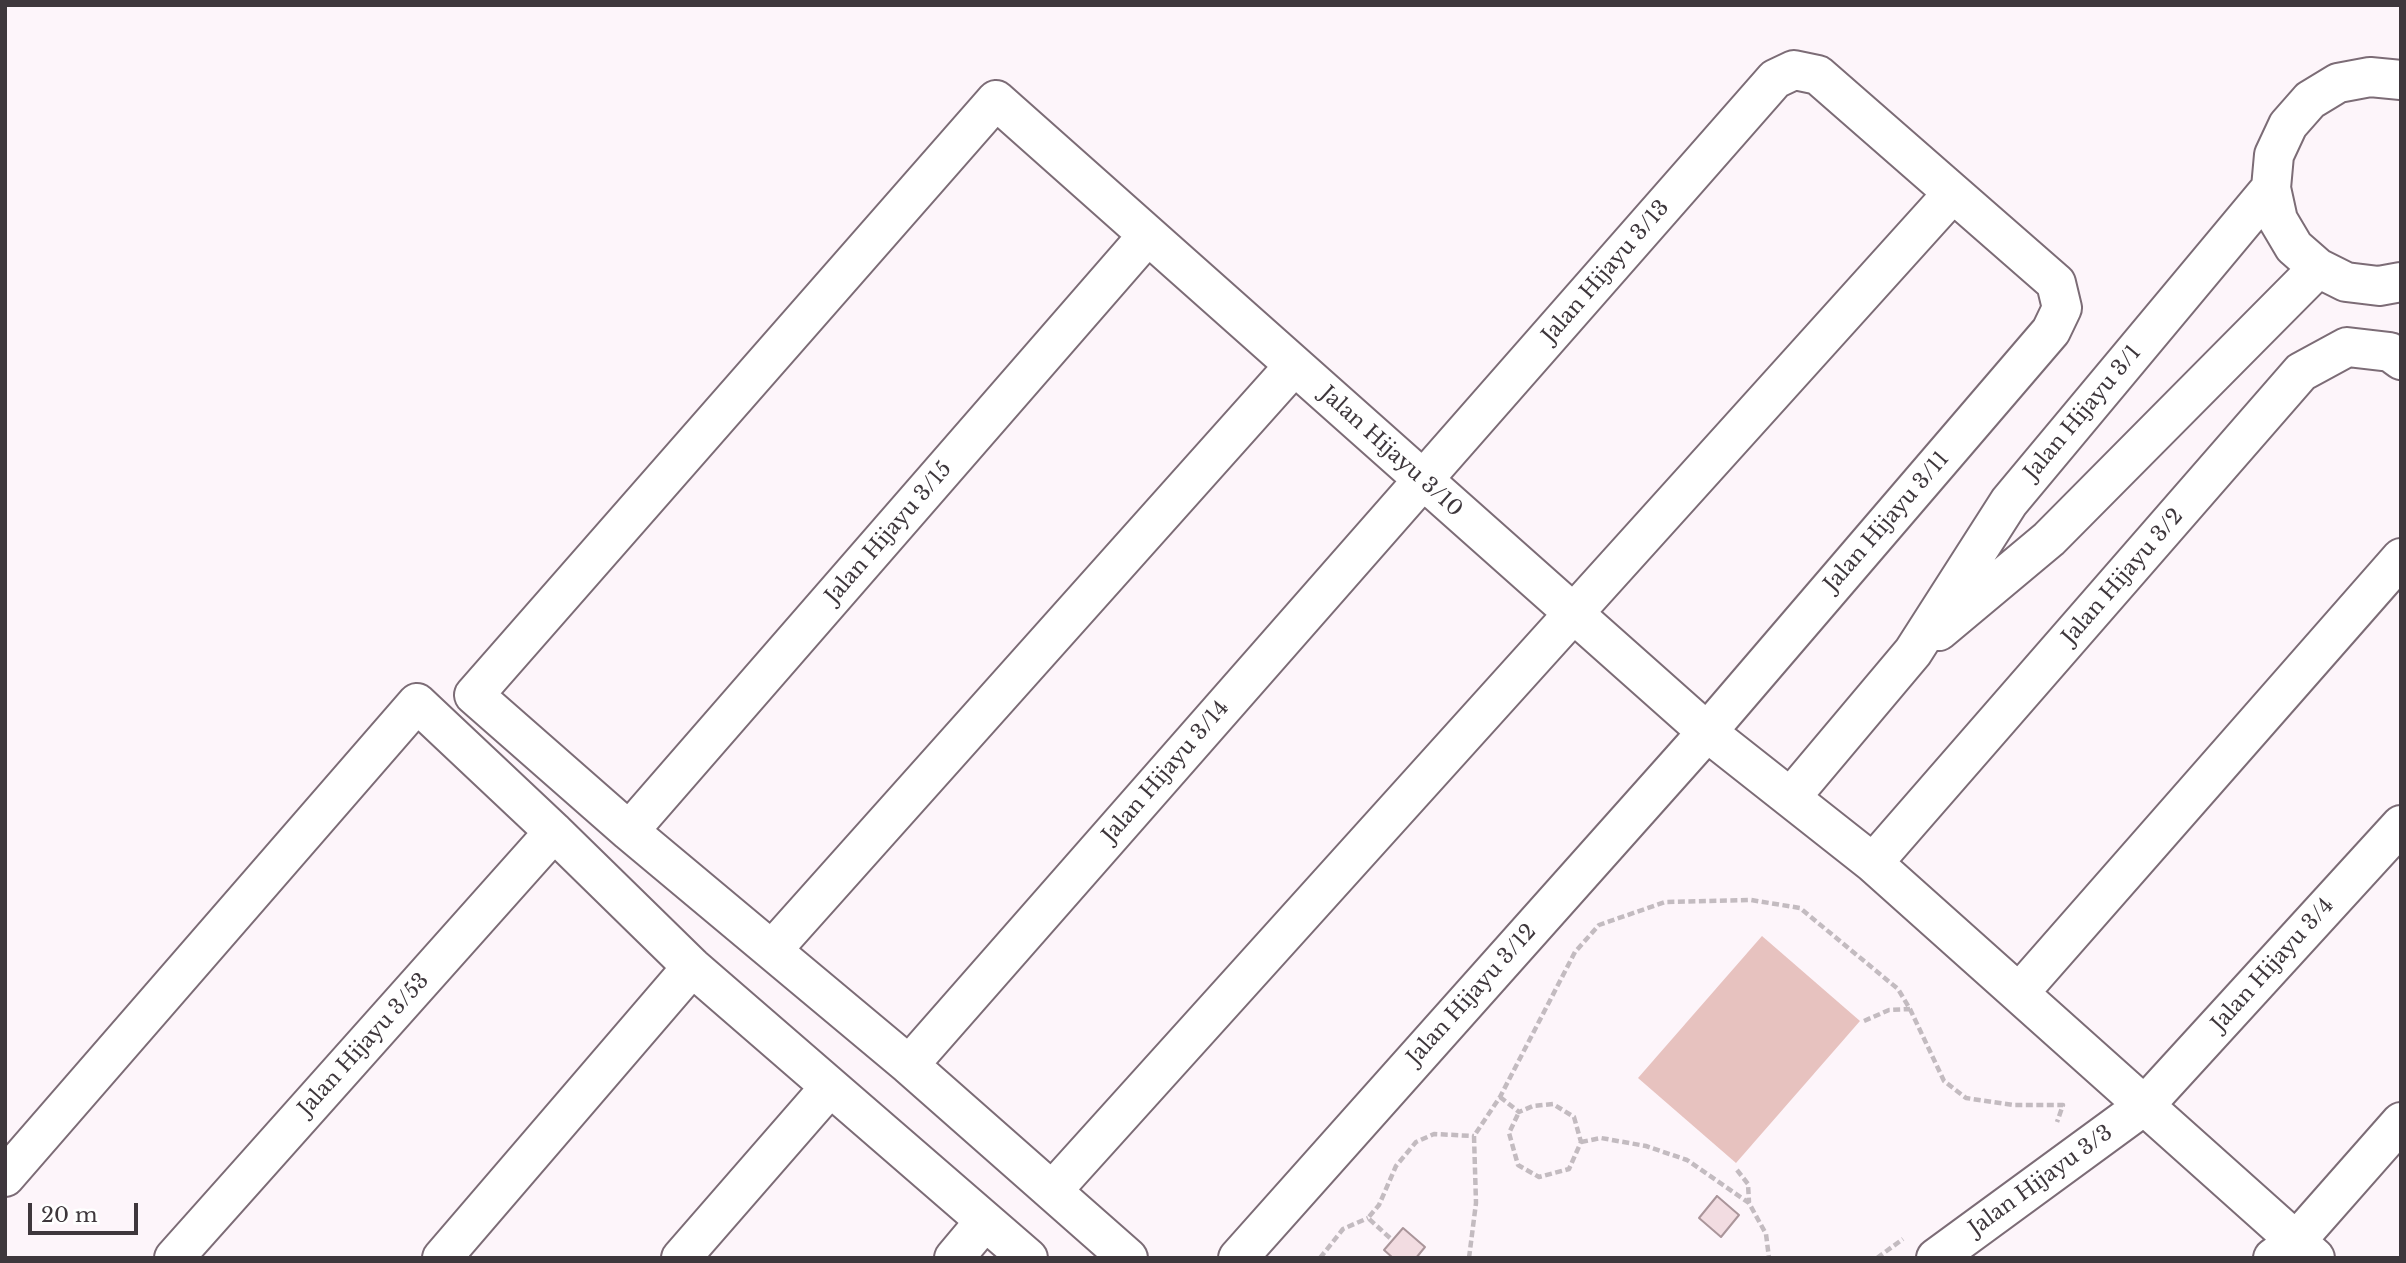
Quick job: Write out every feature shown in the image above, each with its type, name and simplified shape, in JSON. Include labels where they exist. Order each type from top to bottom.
[{"type":"street","name":"Jalan Hijayu 3/13","points":[[1422,480],[1775,79],[1794,70],[1818,75],[1953,193]]},
{"type":"street","points":[[2401,79],[2370,77],[2338,83],[2310,100],[2288,125],[2274,155],[2271,188],[2278,220],[2294,247],[2318,268],[2346,282],[2379,286],[2401,282]]},
{"type":"street","name":"Jalan Hijayu 3/10","points":[[629,831],[474,695],[996,100],[1707,732],[1873,863],[2145,1105],[2295,1252]]},
{"type":"street","name":"Jalan Hijayu 3/1","points":[[1791,797],[1913,652],[2008,502],[2271,188]]},
{"type":"street","name":"Jalan Hijayu 3/11","points":[[1707,732],[2051,331],[2062,308],[2056,283],[1953,193]]},
{"type":"street","points":[[1052,1191],[1953,193]]},
{"type":"street","name":"Jalan Hijayu 3/15","points":[[629,831],[1148,235]]},
{"type":"street","name":"Jalan Hijayu 3/1","points":[[1913,652],[2049,539],[2318,268]]},
{"type":"street","name":"Jalan Hijayu 3/2","points":[[1873,863],[2301,372],[2347,347],[2390,352],[2401,360]]},
{"type":"street","points":[[772,950],[1294,366]]},
{"type":"street","name":"Jalan Hijayu 3/14","points":[[909,1065],[1422,480]]},
{"type":"street","points":[[2019,993],[2401,558]]},
{"type":"street","points":[[5,1177],[417,703],[692,967],[1028,1258]]},
{"type":"street","name":"Jalan Hijayu 3/12","points":[[1238,1258],[1707,732]]},
{"type":"street","name":"Jalan Hijayu 3/4","points":[[2145,1105],[2401,825]]},
{"type":"street","points":[[629,831],[909,1065],[1128,1258]]},
{"type":"street","name":"Jalan Hijayu 3/53","points":[[174,1258],[554,832]]},
{"type":"street","points":[[442,1258],[692,967]]},
{"type":"street","points":[[681,1258],[830,1087]]},
{"type":"street","name":"Jalan Hijayu 3/3","points":[[1936,1258],[2145,1105]]},
{"type":"street","points":[[2295,1252],[2401,1122]]},
{"type":"street","points":[[954,1258],[985,1221]]},
{"type":"path","points":[[1469,1258],[1476,1203],[1475,1136],[1500,1097],[1576,952],[1599,925],[1665,902],[1751,900],[1800,908],[1898,989],[1944,1081],[1966,1098],[2012,1105],[2063,1105]]},
{"type":"path","points":[[1864,1021],[1889,1010],[1910,1009]]},
{"type":"path","points":[[1500,1097],[1519,1112]]},
{"type":"path","points":[[1553,1104],[1574,1117],[1581,1142],[1569,1169],[1539,1177],[1518,1165],[1509,1133],[1519,1112],[1533,1105],[1553,1104]]},
{"type":"path","points":[[1320,1258],[1343,1229],[1368,1218],[1378,1205],[1396,1166],[1416,1142],[1434,1134],[1475,1136]]},
{"type":"path","points":[[1581,1142],[1601,1138],[1646,1146],[1687,1160],[1749,1203]]},
{"type":"path","points":[[1737,1170],[1748,1184],[1749,1203],[1766,1234],[1769,1258]]},
{"type":"path","points":[[1368,1218],[1390,1238]]},
{"type":"shaded area","points":[[1762,936],[1860,1021],[1736,1163],[1638,1078]]},
{"type":"building","points":[[1717,1196],[1739,1215],[1721,1237],[1699,1218]]},
{"type":"building","points":[[1403,1228],[1425,1247],[1416,1258],[1393,1258],[1384,1250]]}]
